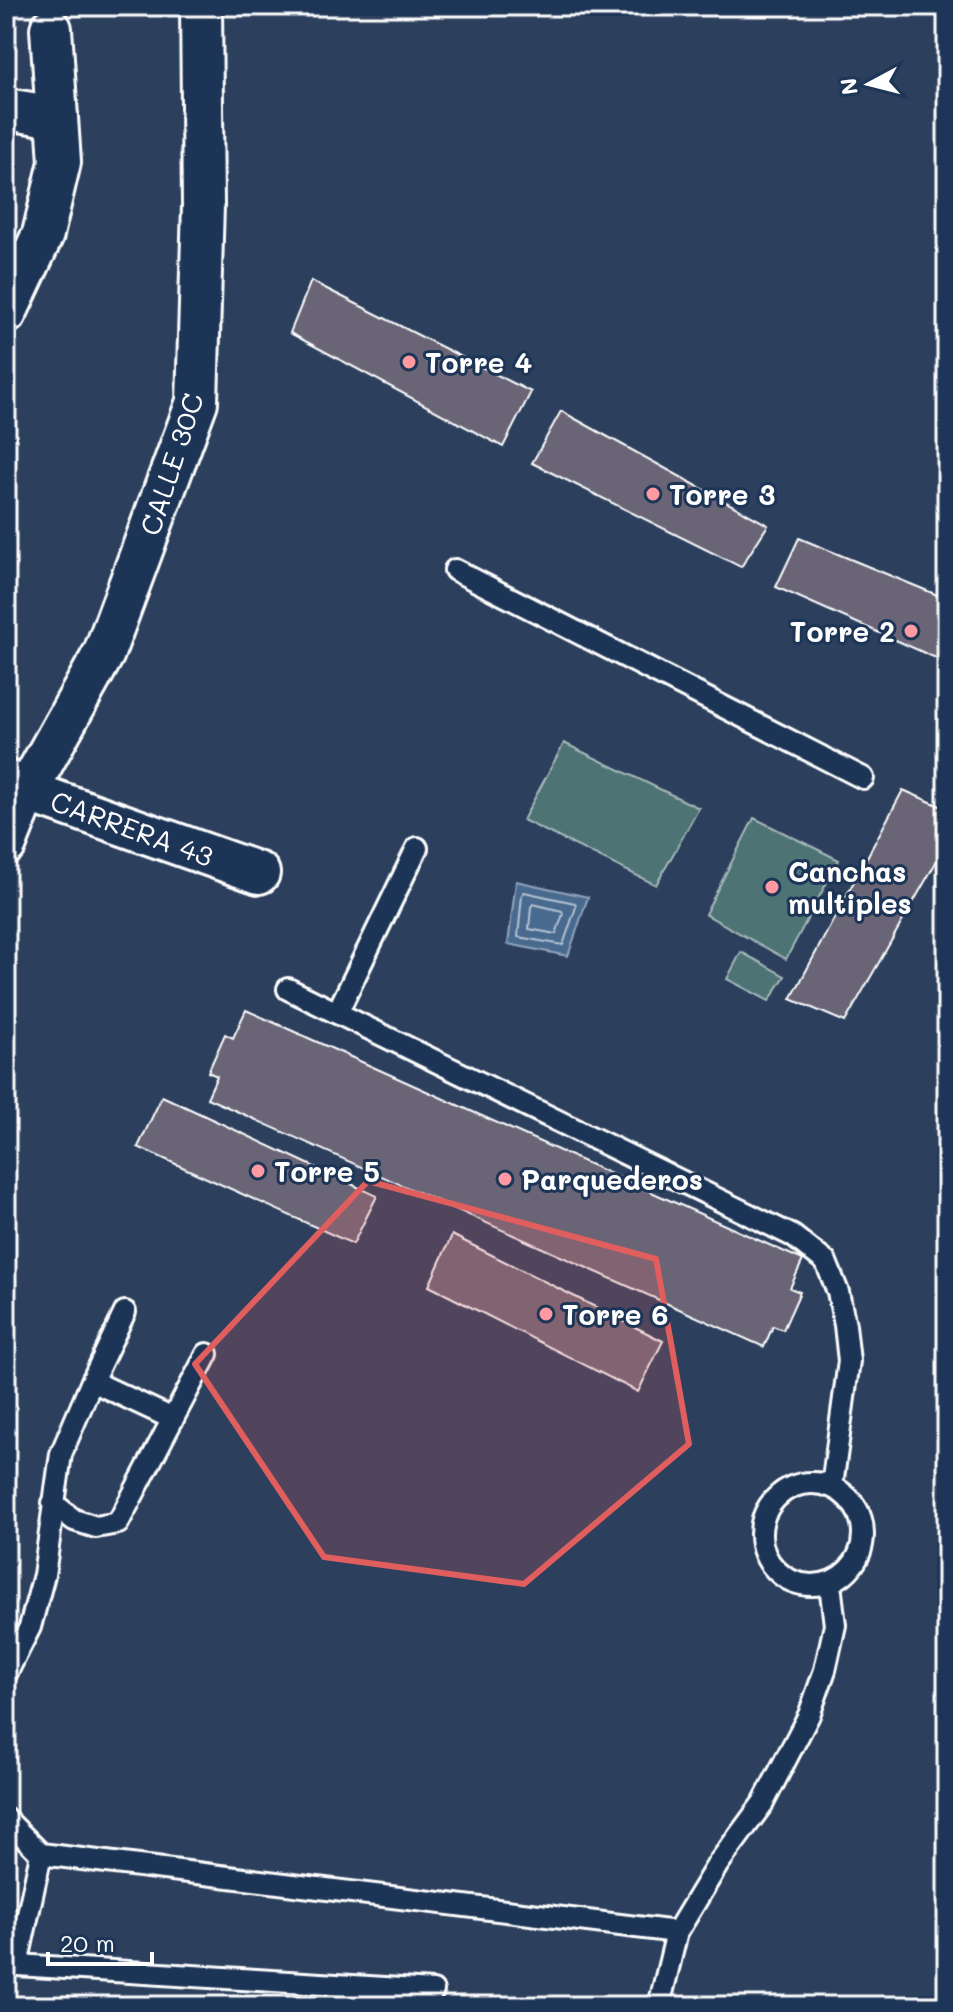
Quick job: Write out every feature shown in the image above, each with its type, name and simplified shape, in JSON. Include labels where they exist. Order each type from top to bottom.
[{"type":"street","name":"CALLE 30C","points":[[6,844],[16,786],[104,653],[197,402],[203,205],[201,6]]},
{"type":"street","points":[[6,313],[43,234],[60,162],[51,29]]},
{"type":"street","points":[[6,109],[57,117]]},
{"type":"street","name":"CARRERA 43","points":[[16,786],[259,873]]},
{"type":"lane","points":[[455,570],[863,778]]},
{"type":"lane","points":[[337,1013],[417,848]]},
{"type":"lane","points":[[288,989],[793,1236],[826,1262],[838,1292],[849,1361],[832,1486]]},
{"type":"lane","points":[[6,1674],[30,1627],[44,1575],[61,1454],[125,1312]]},
{"type":"lane","points":[[53,1503],[74,1520],[96,1527],[118,1523],[207,1354]]},
{"type":"lane","points":[[92,1381],[173,1419]]},
{"type":"lane","points":[[814,1482],[832,1486],[847,1495],[858,1510],[863,1527],[863,1545],[856,1562],[844,1575],[827,1583],[810,1586],[792,1582],[777,1572],[766,1558],[761,1541],[761,1523],[768,1506],[780,1492],[796,1484],[814,1482]]},
{"type":"lane","points":[[659,2006],[677,1932],[718,1864],[763,1803],[809,1715],[825,1670],[835,1625],[827,1583]]},
{"type":"lane","points":[[6,1819],[41,1854],[677,1932]]},
{"type":"lane","points":[[41,1854],[11,1965],[433,1991]]},
{"type":"highlighted area","points":[[368,1181],[656,1259],[689,1444],[524,1584],[324,1557],[195,1364]]},
{"type":"green space","points":[[564,743],[699,808],[656,885],[523,820]]},
{"type":"green space","name":"Canchas multiples","points":[[754,818],[839,860],[786,959],[705,914]]},
{"type":"green space","points":[[741,952],[785,976],[769,1001],[727,979]]},
{"type":"water","points":[[516,881],[588,897],[568,956],[508,944]]},
{"type":"building","name":"Torre 4","points":[[311,281],[531,392],[503,447],[290,333]]},
{"type":"building","name":"Torre 3","points":[[561,411],[768,525],[741,567],[532,463]]},
{"type":"building","name":"Torre 2","points":[[799,538],[947,599],[947,663],[776,587]]},
{"type":"building","points":[[903,790],[947,809],[947,843],[845,1022],[791,999]]},
{"type":"building","name":"Parquederos","points":[[246,1010],[803,1260],[790,1288],[800,1292],[783,1330],[773,1326],[764,1347],[207,1098],[217,1076],[208,1072],[225,1034],[233,1038]]},
{"type":"building","name":"Torre 5","points":[[162,1096],[377,1196],[353,1244],[138,1147]]},
{"type":"building","name":"Torre 6","points":[[452,1235],[663,1341],[638,1392],[429,1286]]},
{"type":"place","name":"Torre 4","points":[[409,362]]},
{"type":"place","name":"Torre 3","points":[[653,494]]},
{"type":"place","name":"Torre 2","points":[[911,631]]},
{"type":"place","name":"Canchas multiples","points":[[772,887]]},
{"type":"place","name":"Torre 5","points":[[258,1171]]},
{"type":"place","name":"Parquederos","points":[[505,1179]]},
{"type":"place","name":"Torre 6","points":[[546,1314]]}]
